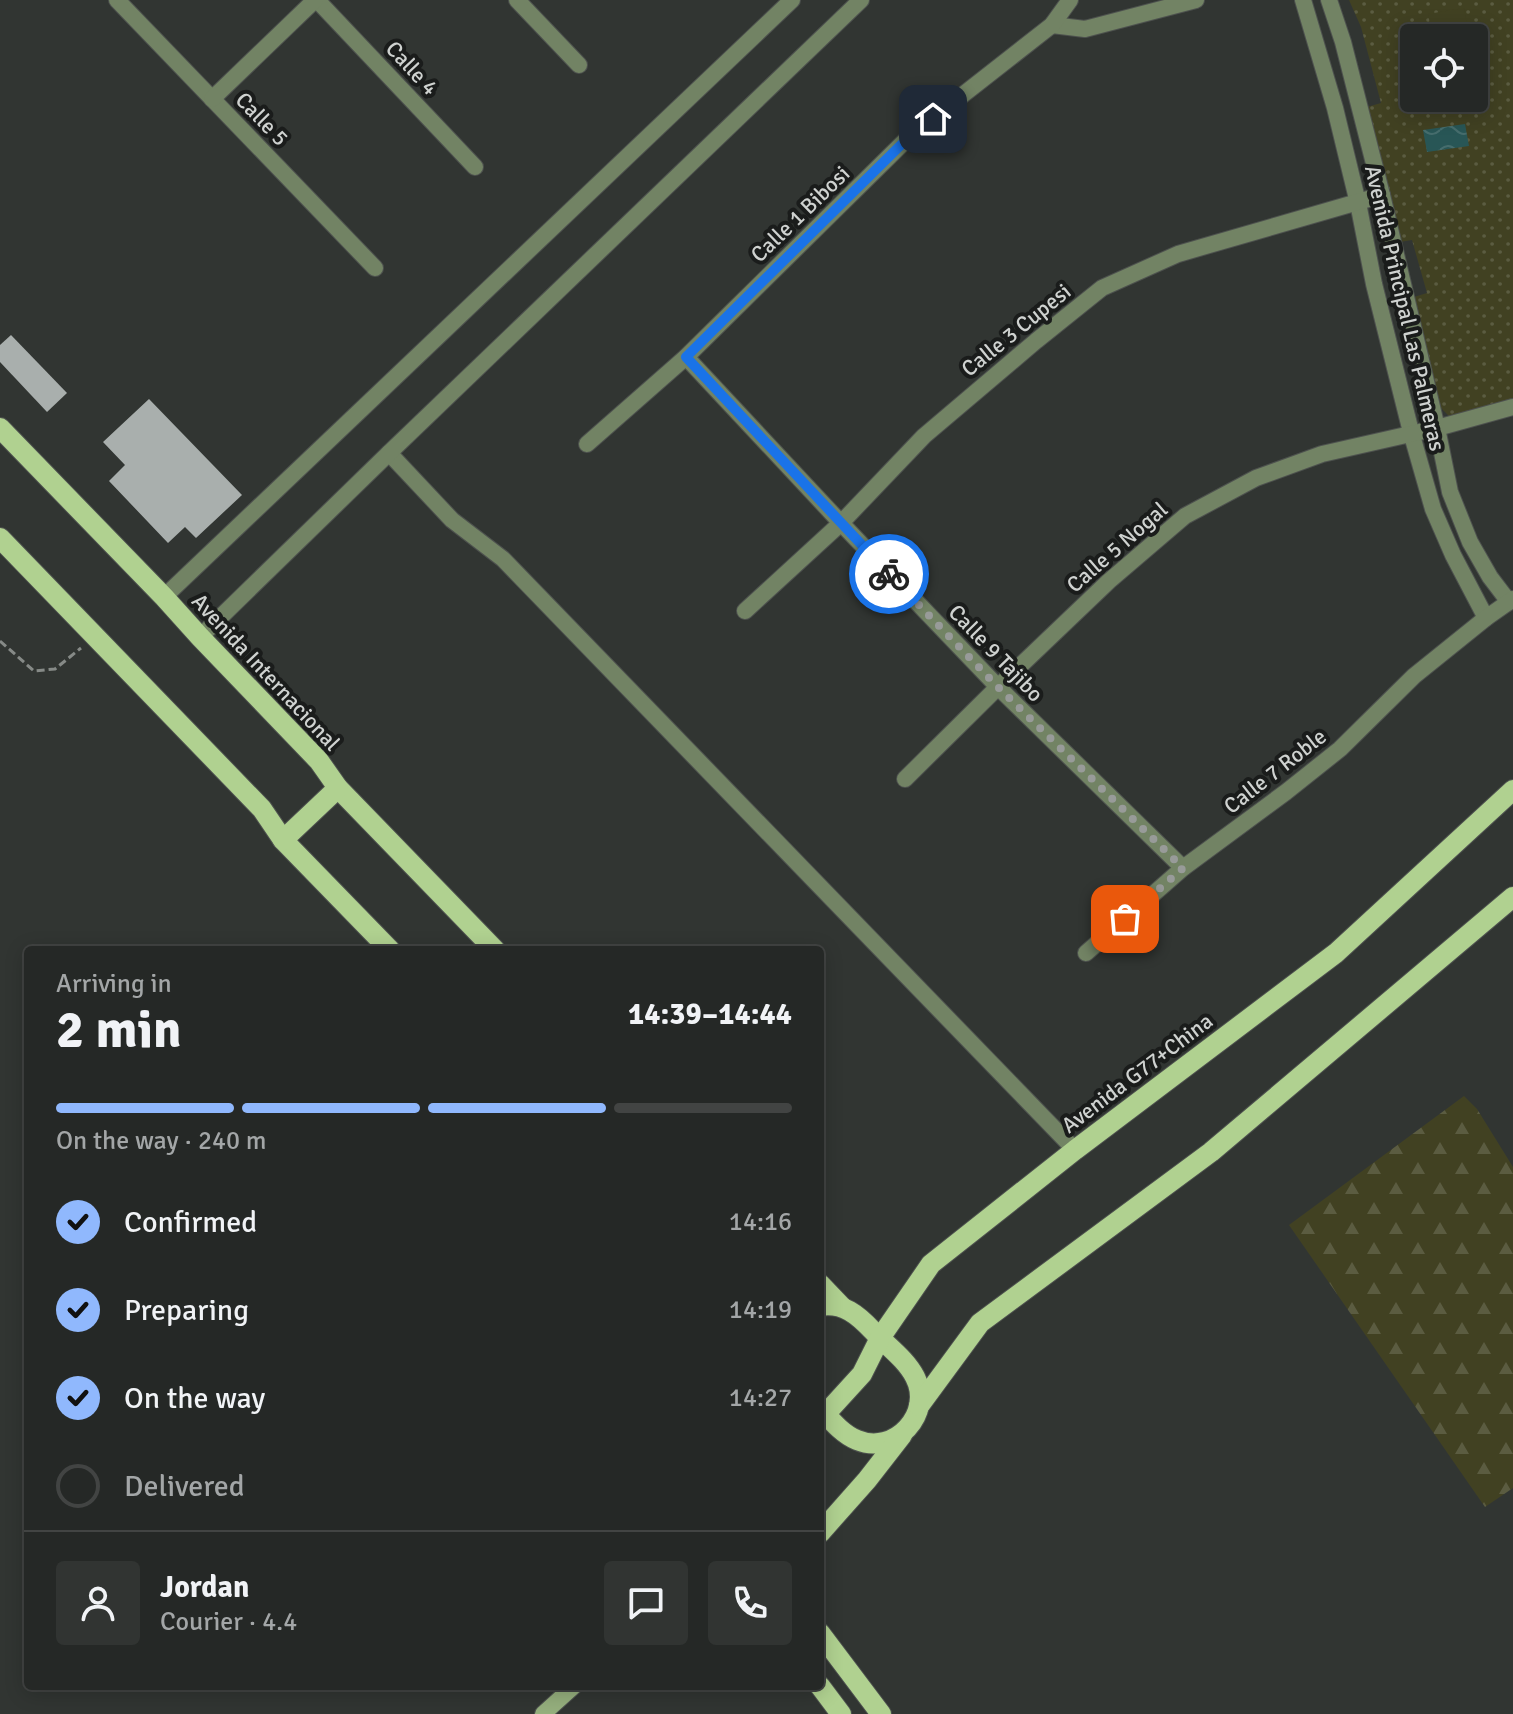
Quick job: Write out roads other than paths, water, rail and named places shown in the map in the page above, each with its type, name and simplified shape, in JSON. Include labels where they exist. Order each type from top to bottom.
[{"type":"main road","name":"Avenida Internacional","points":[[0,428],[164,597],[319,761],[338,788],[491,946]]},
{"type":"main road","points":[[0,538],[262,809],[283,840],[386,946]]},
{"type":"main road","points":[[283,840],[338,788]]},
{"type":"main road","name":"Avenida G77+China","points":[[824,1412],[862,1374],[880,1338],[931,1264],[1075,1150],[1336,953],[1513,790]]},
{"type":"main road","points":[[824,1528],[914,1421],[919,1406],[980,1323],[1211,1152],[1513,897]]},
{"type":"main road","points":[[824,1288],[842,1307]]},
{"type":"main road","points":[[824,1306],[842,1307],[854,1313],[880,1338],[914,1376],[919,1391],[919,1406]]},
{"type":"main road","points":[[824,1416],[845,1434],[859,1441],[875,1444],[890,1441],[904,1433]]},
{"type":"main road","points":[[824,1638],[881,1714]]},
{"type":"main road","points":[[823,1690],[841,1714]]},
{"type":"street","name":"Calle 5","points":[[117,0],[375,268]]},
{"type":"street","points":[[212,99],[316,0]]},
{"type":"street","name":"Calle 4","points":[[316,0],[475,167]]},
{"type":"street","points":[[517,0],[579,65]]},
{"type":"street","points":[[164,597],[792,0]]},
{"type":"street","points":[[200,637],[861,0]]},
{"type":"street","name":"Calle 1 Bibosi","points":[[587,444],[686,357],[909,137],[1052,25],[1070,0]]},
{"type":"street","points":[[1052,25],[1085,29],[1196,0]]},
{"type":"street","name":"Avenida Principal Las Palmeras","points":[[1303,0],[1335,108],[1374,284],[1433,509],[1486,618]]},
{"type":"street","name":"Avenida Principal Las Palmeras","points":[[1329,0],[1343,42],[1382,195],[1450,492],[1470,542],[1490,577],[1511,600]]},
{"type":"street","name":"Calle 3 Cupesi","points":[[745,611],[841,523],[924,436],[1102,288],[1178,254],[1382,195]]},
{"type":"street","name":"Calle 9 Tajibo","points":[[686,357],[998,687],[1183,868]]},
{"type":"street","name":"Calle 5 Nogal","points":[[905,779],[1109,581],[1185,516],[1256,478],[1322,454],[1513,407]]},
{"type":"street","points":[[389,453],[452,520],[503,559],[1075,1150]]},
{"type":"street","name":"Calle 7 Roble","points":[[1086,953],[1183,868],[1340,749],[1414,676],[1511,600]]},
{"type":"street","points":[[543,1714],[570,1690]]},
{"type":"water","points":[[1465,124],[1469,146],[1427,152],[1423,130]]}]
